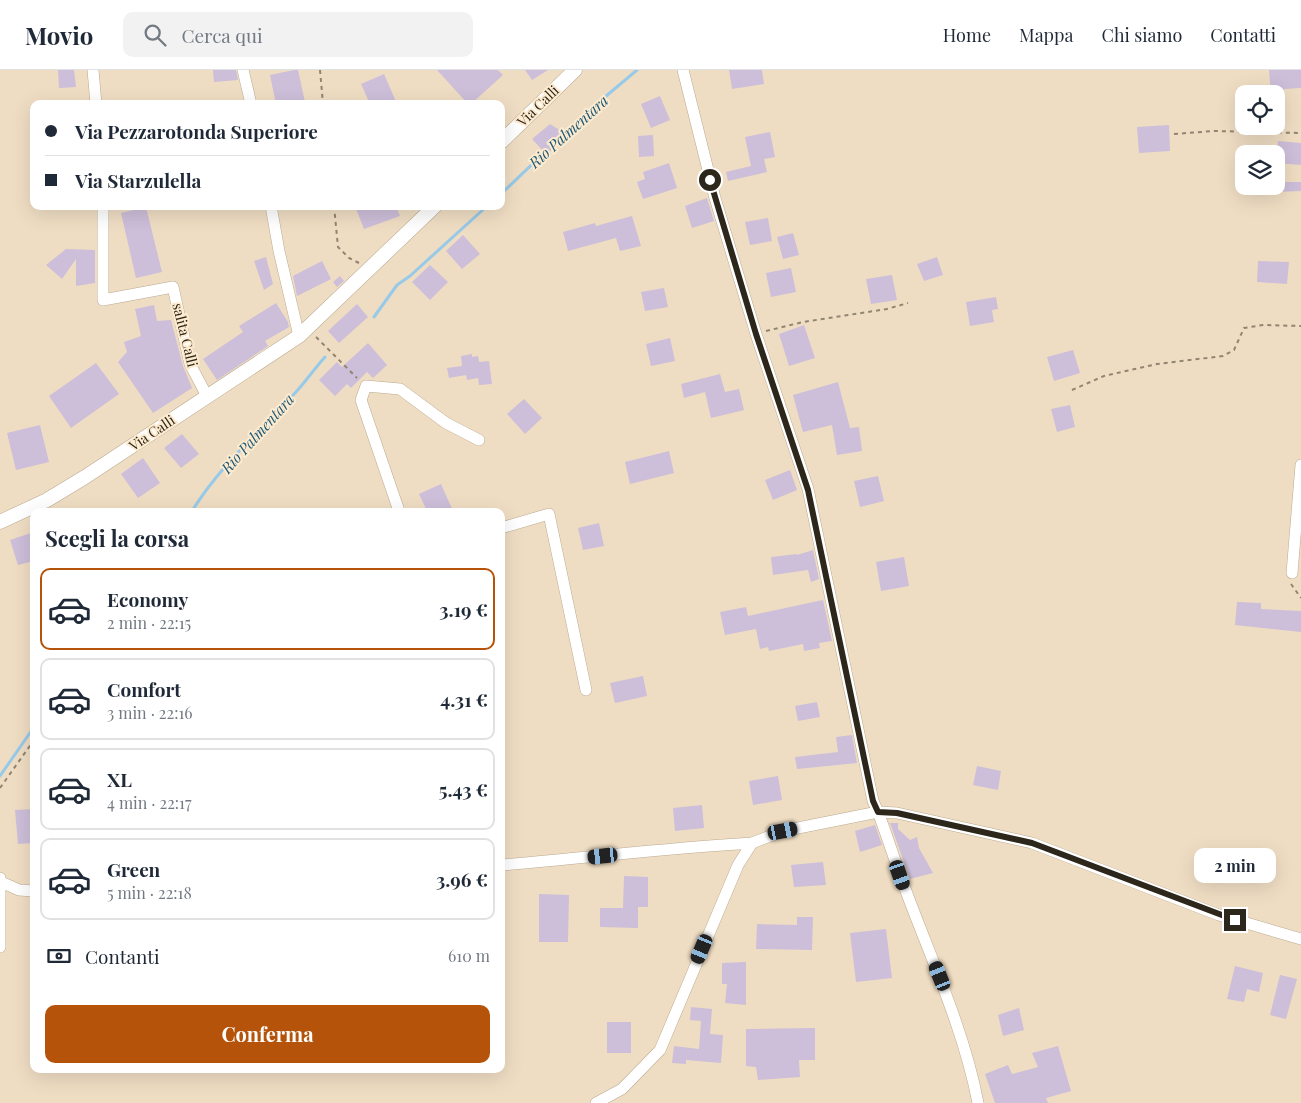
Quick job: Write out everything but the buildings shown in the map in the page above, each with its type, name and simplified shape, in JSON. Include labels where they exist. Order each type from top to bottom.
[{"type":"main road","name":"Via Calli","points":[[505,138],[575,70]]},
{"type":"main road","name":"Via Calli","points":[[0,522],[47,500],[85,478],[303,332],[431,210]]},
{"type":"street","points":[[93,70],[96,100]]},
{"type":"street","points":[[243,70],[250,100]]},
{"type":"street","points":[[683,70],[715,198],[756,334],[808,490],[873,801],[940,976],[973,1074],[978,1103]]},
{"type":"street","name":"salita Calli","points":[[103,210],[103,300],[173,287],[190,364],[207,396]]},
{"type":"street","points":[[272,210],[279,251],[303,332]]},
{"type":"street","points":[[398,508],[361,400],[366,386],[400,389],[446,423],[480,440]]},
{"type":"street","points":[[1292,573],[1301,464]]},
{"type":"street","points":[[505,527],[549,514],[586,690]]},
{"type":"street","points":[[505,865],[688,847],[752,843],[783,831],[878,812],[897,813],[1032,843],[1219,915],[1301,939]]},
{"type":"street","points":[[596,1103],[622,1089],[660,1050],[738,865],[752,843]]},
{"type":"street","points":[[0,947],[0,880],[19,890],[30,891]]},
{"type":"path","points":[[320,70],[323,100]]},
{"type":"path","points":[[1174,134],[1214,132],[1301,133]]},
{"type":"path","points":[[334,210],[338,247],[349,258],[371,268]]},
{"type":"path","points":[[756,334],[803,322],[888,309],[908,303]]},
{"type":"path","points":[[1072,390],[1104,376],[1157,364],[1223,356],[1234,350],[1244,328],[1263,325],[1301,326]]},
{"type":"path","points":[[303,332],[366,386]]},
{"type":"path","points":[[1292,573],[1290,585],[1301,598]]},
{"type":"path","points":[[0,788],[30,746]]},
{"type":"waterway","name":"Rio Palmentara","points":[[563,136],[593,107],[637,70]]},
{"type":"waterway","name":"Rio Palmentara","points":[[505,190],[547,150]]},
{"type":"waterway","name":"Rio Palmentara","points":[[374,317],[397,285],[410,276],[483,210]]},
{"type":"waterway","name":"Rio Palmentara","points":[[194,508],[215,479],[241,449],[296,392],[325,357]]},
{"type":"waterway","name":"Rio Palmentara","points":[[0,776],[30,733]]},
{"type":"route","points":[[710,180],[756,334],[808,490],[873,801],[878,812],[897,813],[1032,843],[1235,920]]}]
